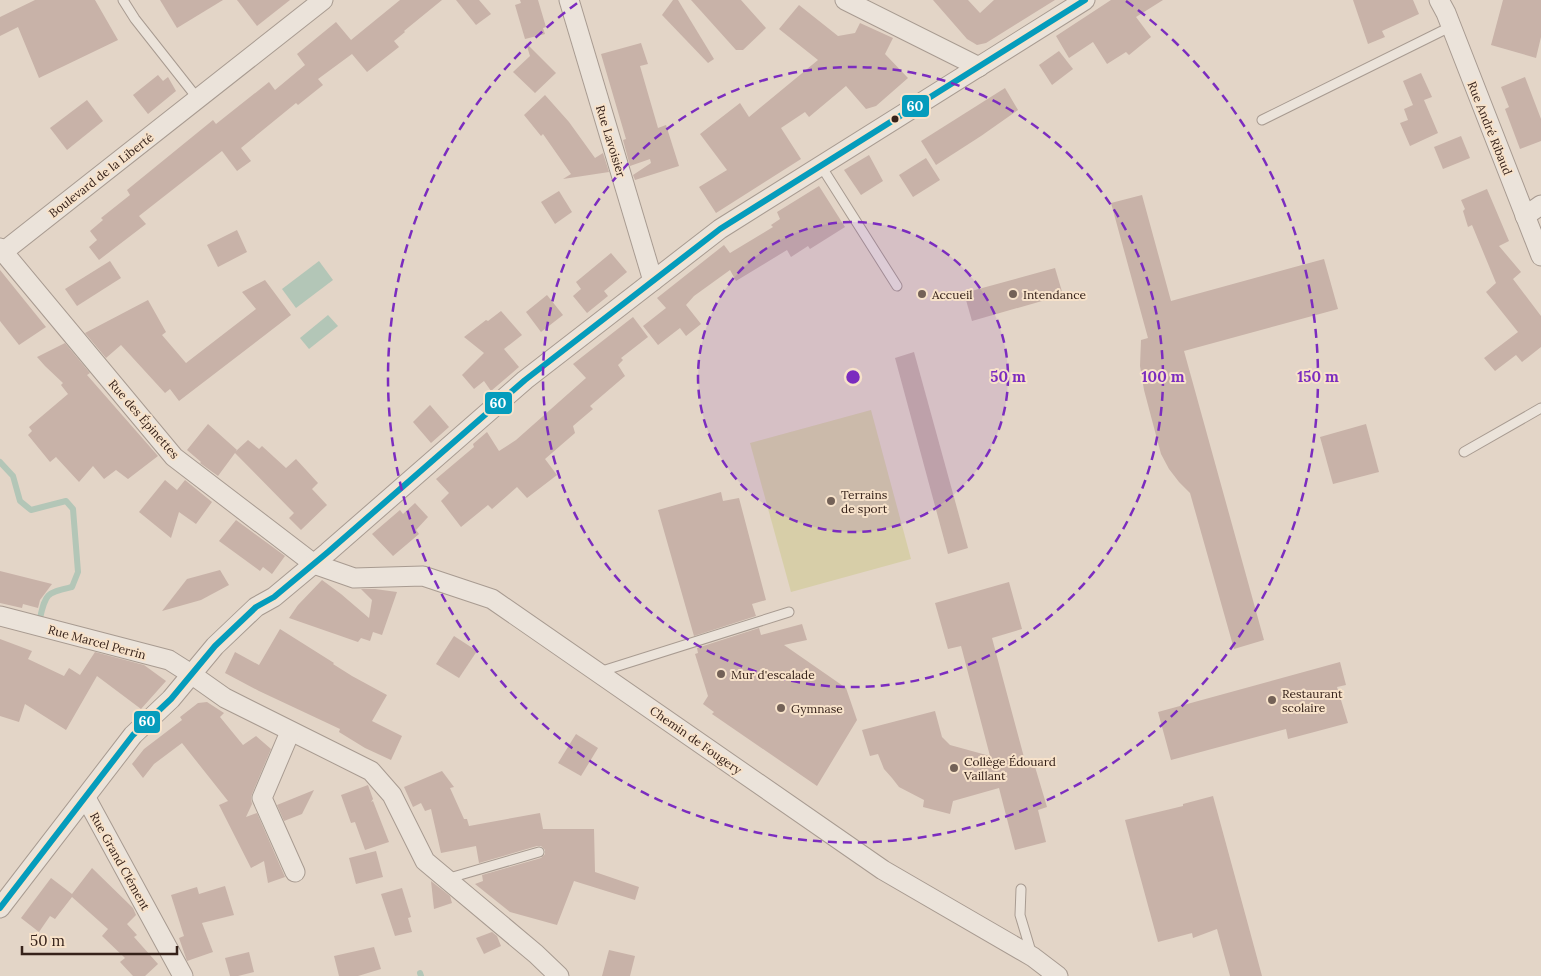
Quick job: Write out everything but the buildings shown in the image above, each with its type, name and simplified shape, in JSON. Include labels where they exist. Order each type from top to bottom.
[{"type":"street","name":"Boulevard de la Liberté","points":[[2,250],[323,0]]},
{"type":"street","name":"Rue Lavoisier","points":[[569,0],[653,281]]},
{"type":"street","points":[[844,0],[978,67]]},
{"type":"street","points":[[0,908],[133,735],[170,699],[215,646],[256,607],[274,597],[314,564],[525,380],[720,229],[1085,0]]},
{"type":"street","name":"Rue André Ribaud","points":[[1439,0],[1446,13],[1541,256]]},
{"type":"street","points":[[1525,216],[1541,204]]},
{"type":"street","name":"Rue des Épinettes","points":[[2,250],[174,457],[314,564]]},
{"type":"street","name":"Chemin de Fougery","points":[[314,564],[354,578],[423,576],[492,598],[883,870],[1033,957],[1058,976]]},
{"type":"street","name":"Rue Marcel Perrin","points":[[0,616],[169,660],[225,698],[371,771],[392,795],[425,861],[536,954],[559,976]]},
{"type":"street","points":[[290,732],[262,798],[295,872]]},
{"type":"street","name":"Rue Grand Clément","points":[[86,798],[183,976]]},
{"type":"lane","points":[[123,0],[198,99]]},
{"type":"lane","points":[[1262,120],[1450,27]]},
{"type":"lane","points":[[821,166],[897,286]]},
{"type":"lane","points":[[1464,452],[1541,408]]},
{"type":"lane","points":[[598,672],[789,612]]},
{"type":"lane","points":[[446,879],[539,852]]},
{"type":"lane","points":[[1021,889],[1020,915],[1033,957]]},
{"type":"shaded area","points":[[319,261],[333,280],[296,308],[282,289]]},
{"type":"shaded area","points":[[328,315],[338,326],[309,349],[300,338]]},
{"type":"shaded area","name":"Terrains de sport","points":[[871,410],[911,559],[791,592],[750,443]]},
{"type":"waterway","points":[[0,462],[13,476],[20,501],[31,510],[66,501],[73,509],[78,572],[72,587],[52,593],[46,598],[40,618]]},
{"type":"transit line","name":"60","points":[[0,908],[133,735],[171,699],[215,646],[256,607],[274,597],[328,552],[525,380],[720,229],[1085,0]]},
{"type":"place","name":"Accueil","points":[[922,294]]},
{"type":"place","name":"Intendance","points":[[1013,294]]},
{"type":"place","name":"Terrains de sport","points":[[831,501]]},
{"type":"place","name":"Mur d'escalade","points":[[721,674]]},
{"type":"place","name":"Restaurant scolaire","points":[[1272,700]]},
{"type":"place","name":"Gymnase","points":[[781,708]]},
{"type":"place","name":"Collège Édouard Vaillant","points":[[954,768]]}]
